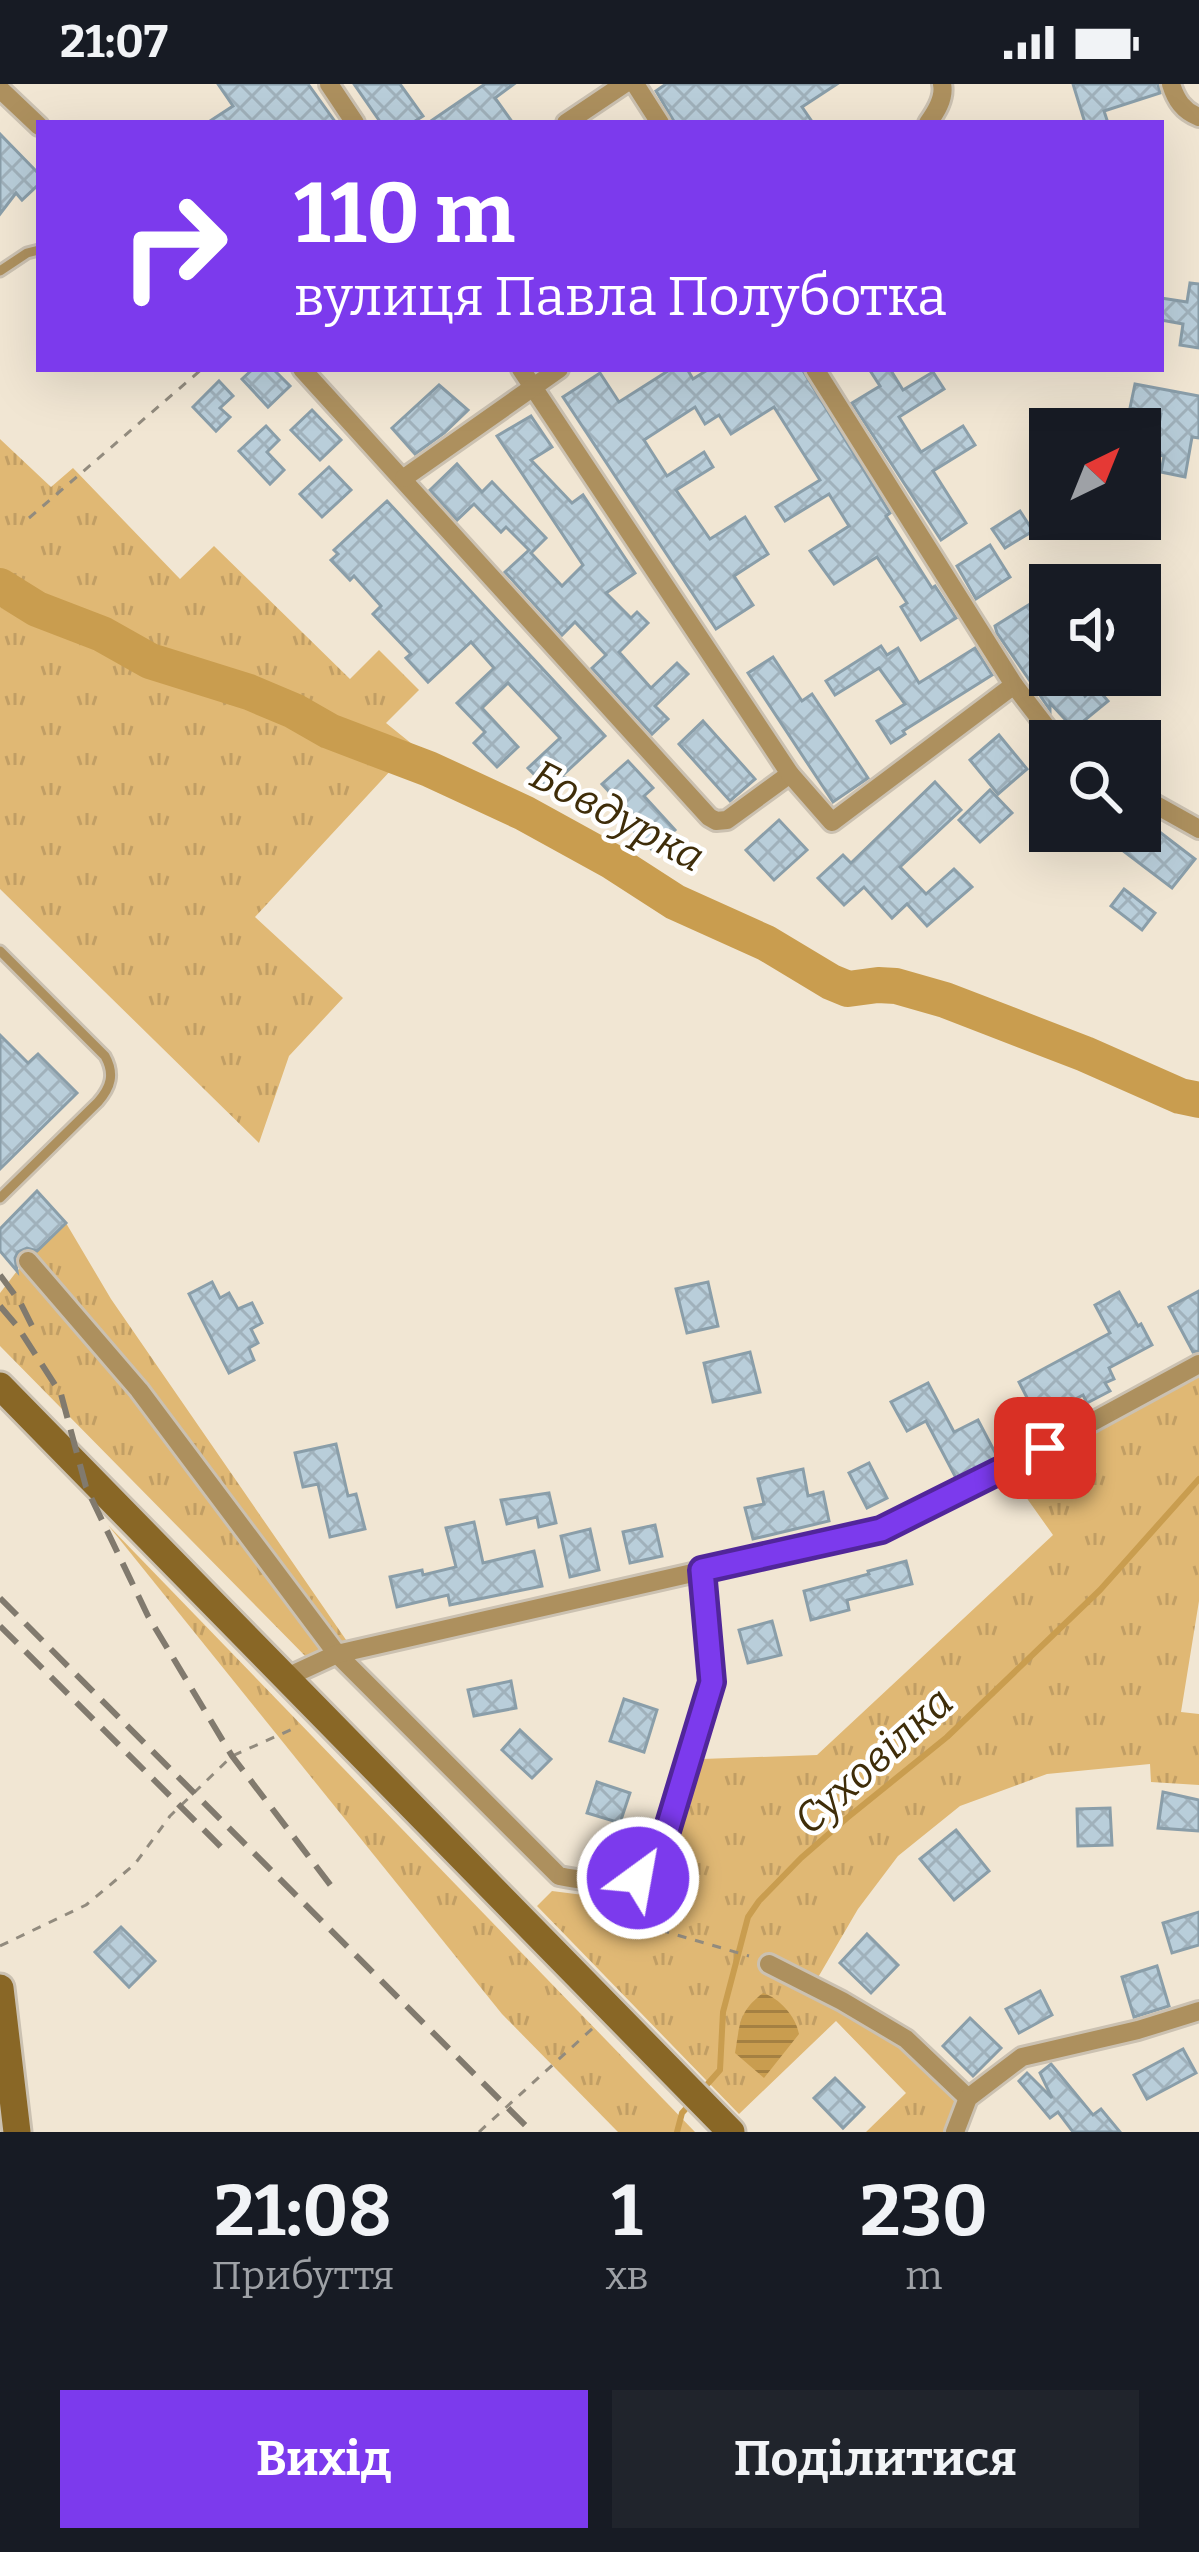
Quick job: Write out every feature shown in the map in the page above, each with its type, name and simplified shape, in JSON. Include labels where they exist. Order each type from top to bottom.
[{"type":"main road","points":[[0,1386],[722,2123]]},
{"type":"main road","points":[[0,1988],[17,2132]]},
{"type":"street","points":[[328,84],[354,120]]},
{"type":"street","points":[[569,120],[596,92],[624,84]]},
{"type":"street","points":[[635,84],[658,120]]},
{"type":"street","points":[[930,120],[938,109],[943,84]]},
{"type":"street","points":[[1171,84],[1175,98],[1188,113],[1199,117]]},
{"type":"street","points":[[0,89],[36,123]]},
{"type":"street","points":[[305,372],[710,818],[727,820],[790,774]]},
{"type":"street","points":[[523,372],[790,774],[832,822],[1014,685]]},
{"type":"street","points":[[404,478],[555,372]]},
{"type":"street","points":[[817,372],[1014,685],[1041,720]]},
{"type":"street","points":[[1161,808],[1199,829]]},
{"type":"street","points":[[28,1261],[139,1390],[337,1654],[559,1876],[592,1883],[638,1878],[656,1867],[712,1682],[702,1570]]},
{"type":"street","points":[[286,1678],[337,1654],[881,1530],[1006,1469],[1199,1364]]},
{"type":"street","points":[[769,1964],[906,2039],[968,2098]]},
{"type":"street","points":[[955,2132],[968,2098],[1022,2057],[1199,2011]]},
{"type":"lane","points":[[0,271],[36,251]]},
{"type":"lane","points":[[0,951],[106,1056],[111,1080],[98,1102],[0,1198]]},
{"type":"path","points":[[29,518],[199,372]]},
{"type":"path","points":[[0,1946],[86,1905],[122,1877],[170,1816],[232,1756],[323,1716]]},
{"type":"path","points":[[598,1903],[636,1923],[743,1955]]},
{"type":"path","points":[[479,2132],[612,2011]]},
{"type":"green space","points":[[0,439],[51,487],[73,468],[180,579],[214,546],[350,679],[379,650],[419,690],[386,723],[433,761],[554,816],[677,894],[767,935],[833,975],[848,980],[897,979],[968,1000],[1199,1094],[1199,1107],[944,1005],[897,993],[847,995],[828,988],[742,937],[671,907],[545,831],[273,711],[168,679],[119,653],[14,610],[0,601]]},
{"type":"green space","points":[[0,607],[33,625],[116,656],[143,673],[272,713],[392,769],[255,917],[343,998],[289,1056],[259,1143],[0,889]]},
{"type":"green space","points":[[66,1223],[111,1299],[353,1650],[314,1665],[0,1346],[0,1293]]},
{"type":"green space","points":[[1199,1364],[1199,1601],[1181,1712],[1199,1714],[1199,1785],[1151,1782],[1150,1764],[1047,1774],[960,1806],[898,1856],[858,1909],[813,1986],[842,2001],[965,2095],[950,2132],[866,2132],[906,2093],[836,2021],[739,2114],[537,1906],[552,1891],[591,1896],[640,1893],[668,1876],[702,1759],[817,1755],[1053,1535],[1006,1469]]},
{"type":"green space","points":[[108,1525],[695,2132],[618,2132],[502,2014]]},
{"type":"shaded area","points":[[763,1993],[786,2009],[799,2034],[764,2078],[735,2053],[744,2013]]},
{"type":"building","points":[[218,84],[308,84],[334,120],[212,120],[233,106]]},
{"type":"building","points":[[354,84],[400,84],[423,116],[417,120],[379,120]]},
{"type":"building","points":[[485,84],[514,84],[495,98],[511,120],[432,120]]},
{"type":"building","points":[[666,84],[837,84],[802,107],[811,120],[673,120],[656,91]]},
{"type":"building","points":[[1073,84],[1158,84],[1160,93],[1104,111],[1107,120],[1084,120]]},
{"type":"building","points":[[0,134],[36,171],[36,187],[22,200],[16,193],[0,214]]},
{"type":"building","points":[[1190,283],[1199,284],[1199,348],[1180,345],[1183,324],[1164,321],[1164,298],[1187,302]]},
{"type":"building","points":[[250,372],[276,372],[290,386],[268,407],[242,379]]},
{"type":"building","points":[[666,372],[689,372],[693,379],[704,372],[804,372],[890,513],[886,516],[956,618],[921,640],[901,607],[907,603],[877,557],[834,584],[810,551],[849,526],[829,494],[785,521],[776,507],[820,480],[774,407],[731,434],[719,415],[705,424],[695,407],[644,440],[667,476],[704,452],[713,467],[676,490],[710,539],[745,517],[768,554],[734,576],[753,605],[716,629],[563,397],[600,373],[619,402]]},
{"type":"building","points":[[871,372],[892,372],[903,390],[933,372],[944,389],[899,417],[921,452],[963,426],[975,445],[933,471],[966,523],[941,540],[852,403],[880,386]]},
{"type":"building","points":[[219,381],[233,396],[220,408],[230,417],[216,431],[193,407]]},
{"type":"building","points":[[1135,384],[1199,396],[1199,438],[1192,437],[1185,477],[1161,472],[1161,408],[1130,408]]},
{"type":"building","points":[[439,385],[468,410],[415,454],[392,428]]},
{"type":"building","points":[[312,410],[341,440],[320,460],[291,430]]},
{"type":"building","points":[[531,416],[552,447],[531,460],[572,503],[583,495],[635,573],[606,593],[631,618],[637,612],[648,623],[619,652],[651,688],[677,663],[688,674],[655,706],[668,719],[652,734],[592,668],[606,655],[575,622],[562,635],[505,572],[529,550],[506,527],[501,532],[474,504],[457,520],[430,490],[457,464],[482,492],[492,482],[546,538],[531,553],[562,586],[583,565],[497,436]]},
{"type":"building","points":[[266,426],[279,440],[267,452],[284,470],[270,484],[239,451]]},
{"type":"building","points":[[329,467],[351,490],[322,517],[300,494]]},
{"type":"building","points":[[387,501],[605,736],[563,775],[569,781],[554,795],[528,768],[560,738],[508,683],[482,708],[518,747],[497,767],[474,743],[485,732],[457,703],[494,668],[471,642],[428,682],[406,658],[411,654],[373,614],[381,606],[354,576],[350,580],[331,560],[338,554],[334,550]]},
{"type":"building","points":[[1020,511],[1029,533],[1005,548],[992,529]]},
{"type":"building","points":[[990,545],[1010,577],[976,599],[957,566]]},
{"type":"building","points":[[1029,605],[1029,679],[997,633],[995,626]]},
{"type":"building","points":[[881,646],[887,655],[898,648],[919,683],[975,648],[992,675],[891,743],[877,721],[905,704],[879,668],[835,695],[826,681]]},
{"type":"building","points":[[773,657],[802,701],[812,694],[868,778],[833,802],[748,673]]},
{"type":"building","points":[[1040,696],[1104,696],[1108,701],[1085,720],[1066,720],[1050,703],[1050,710]]},
{"type":"building","points":[[703,721],[755,779],[730,801],[679,744]]},
{"type":"building","points":[[999,735],[1027,769],[998,794],[970,760]]},
{"type":"building","points":[[628,761],[653,788],[644,796],[675,830],[653,851],[632,829],[638,823],[602,784]]},
{"type":"building","points":[[935,782],[961,810],[900,867],[926,894],[954,869],[972,887],[927,926],[907,904],[892,918],[864,887],[844,905],[818,878],[843,855],[851,863]]},
{"type":"building","points":[[990,790],[1012,813],[980,842],[959,820]]},
{"type":"building","points":[[779,820],[807,850],[774,880],[746,850]]},
{"type":"building","points":[[1161,833],[1195,859],[1172,888],[1125,852],[1161,852]]},
{"type":"building","points":[[1124,889],[1155,913],[1142,930],[1111,906]]},
{"type":"building","points":[[0,1035],[28,1063],[38,1054],[77,1093],[0,1169]]},
{"type":"building","points":[[37,1191],[66,1223],[37,1251],[18,1252],[17,1271],[0,1251],[0,1229]]},
{"type":"building","points":[[212,1282],[220,1298],[229,1293],[238,1309],[252,1303],[262,1323],[251,1329],[258,1343],[249,1348],[254,1360],[229,1373],[189,1294]]},
{"type":"building","points":[[708,1282],[718,1326],[687,1333],[676,1289]]},
{"type":"building","points":[[1199,1291],[1199,1351],[1193,1352],[1169,1307]]},
{"type":"building","points":[[1119,1292],[1152,1345],[1109,1368],[1114,1379],[1105,1383],[1110,1391],[1087,1403],[1083,1395],[1038,1419],[1019,1382],[1110,1333],[1095,1305]]},
{"type":"building","points":[[750,1352],[760,1392],[713,1402],[704,1363]]},
{"type":"building","points":[[928,1383],[954,1432],[978,1420],[998,1458],[956,1478],[926,1421],[907,1431],[891,1402]]},
{"type":"building","points":[[336,1444],[348,1496],[356,1494],[365,1529],[330,1537],[318,1484],[303,1487],[295,1453]]},
{"type":"building","points":[[869,1463],[887,1498],[867,1508],[849,1473]]},
{"type":"building","points":[[803,1469],[808,1496],[823,1492],[829,1521],[753,1539],[745,1508],[764,1504],[758,1479]]},
{"type":"building","points":[[549,1493],[556,1523],[539,1527],[537,1517],[507,1524],[501,1500]]},
{"type":"building","points":[[474,1522],[483,1563],[534,1551],[542,1586],[450,1605],[448,1595],[397,1607],[390,1577],[456,1567],[446,1528]]},
{"type":"building","points":[[655,1525],[662,1556],[630,1563],[623,1532]]},
{"type":"building","points":[[590,1529],[599,1570],[570,1577],[561,1536]]},
{"type":"building","points":[[906,1561],[912,1584],[847,1600],[849,1610],[811,1620],[804,1591]]},
{"type":"building","points":[[772,1621],[781,1655],[748,1663],[739,1630]]},
{"type":"building","points":[[511,1681],[516,1708],[474,1716],[468,1690]]},
{"type":"building","points":[[624,1699],[657,1710],[644,1752],[610,1741]]},
{"type":"building","points":[[520,1730],[551,1759],[532,1778],[502,1750]]},
{"type":"building","points":[[597,1782],[630,1793],[620,1823],[587,1813]]},
{"type":"building","points":[[1163,1792],[1199,1800],[1199,1831],[1158,1828]]},
{"type":"building","points":[[1110,1808],[1112,1845],[1078,1846],[1077,1809]]},
{"type":"building","points":[[956,1830],[989,1871],[954,1900],[920,1859]]},
{"type":"building","points":[[1199,1912],[1199,1945],[1172,1953],[1163,1923]]},
{"type":"building","points":[[121,1927],[155,1961],[129,1987],[95,1952]]},
{"type":"building","points":[[867,1934],[898,1965],[871,1993],[840,1963]]},
{"type":"building","points":[[1157,1966],[1169,2006],[1134,2017],[1122,1977]]},
{"type":"building","points":[[1040,1991],[1052,2015],[1019,2033],[1006,2009]]},
{"type":"building","points":[[970,2018],[1001,2048],[973,2076],[943,2046]]},
{"type":"building","points":[[1183,2049],[1196,2073],[1147,2099],[1134,2075]]},
{"type":"building","points":[[1051,2064],[1093,2115],[1101,2109],[1120,2132],[1073,2132],[1058,2112],[1050,2118],[1019,2081],[1027,2073],[1052,2098],[1040,2073]]},
{"type":"building","points":[[835,2078],[864,2107],[843,2128],[814,2098]]},
{"type":"waterway","name":"Бовдурка","points":[[0,586],[37,609],[102,634],[150,661],[249,692],[524,813],[675,902],[766,943],[831,982],[848,989],[896,986],[945,1000],[1199,1100]]},
{"type":"waterway","name":"Суховілка","points":[[703,2089],[720,2070],[723,2012],[748,1917],[759,1901],[801,1858],[947,1737],[1100,1590],[1199,1479]]},
{"type":"waterway","name":"Суховілка","points":[[677,2132],[690,2104]]},
{"type":"railway","points":[[0,1275],[36,1334]]},
{"type":"railway","points":[[0,1306],[61,1394],[86,1487],[148,1616],[232,1756],[335,1891]]},
{"type":"railway","points":[[0,1598],[532,2132]]},
{"type":"railway","points":[[0,1626],[229,1855]]},
{"type":"route","points":[[638,1878],[656,1867],[712,1682],[702,1570],[881,1530],[1045,1448]]}]
